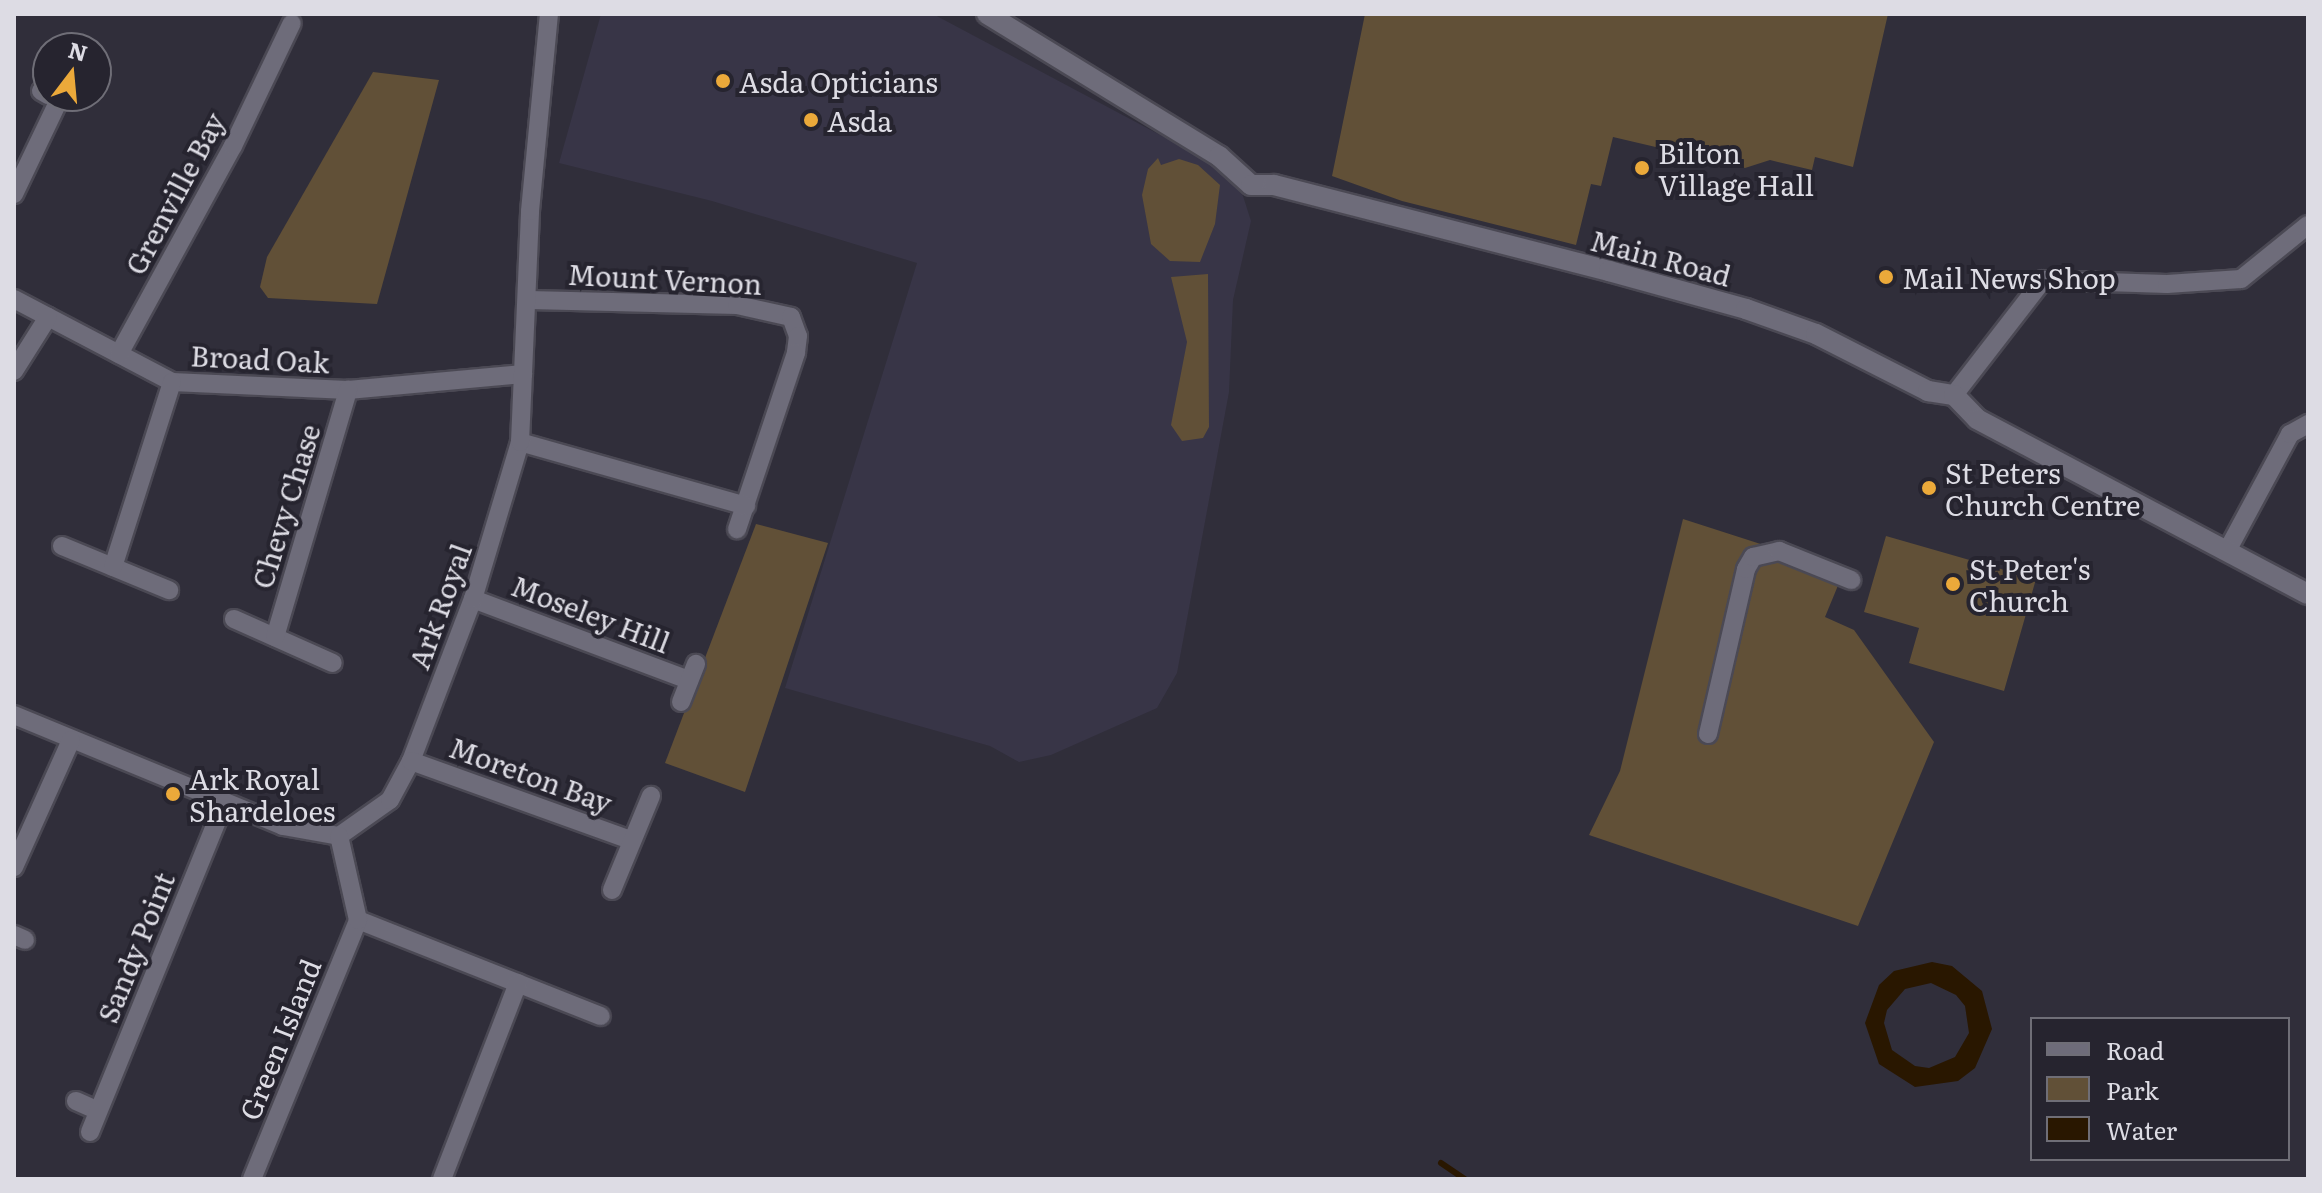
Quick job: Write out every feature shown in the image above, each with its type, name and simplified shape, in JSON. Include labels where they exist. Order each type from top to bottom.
[{"type":"main road","name":"Main Road","points":[[987,14],[1219,156],[1251,185],[1274,185],[1746,309],[1816,334],[1928,391],[1954,395],[1977,419],[2308,594]]},
{"type":"street","name":"Ark Royal","points":[[339,836],[390,800],[411,761],[473,599],[520,442],[529,300],[530,211],[549,14]]},
{"type":"street","name":"Grenville Bay","points":[[119,354],[292,23]]},
{"type":"street","points":[[258,47],[276,56]]},
{"type":"street","points":[[14,194],[46,112]]},
{"type":"street","points":[[1954,395],[2043,280],[2167,284],[2241,279],[2308,225]]},
{"type":"street","name":"Broad Oak","points":[[14,299],[172,382],[348,390],[523,374]]},
{"type":"street","name":"Mount Vernon","points":[[529,300],[737,305],[791,317],[798,336],[796,353],[737,529]]},
{"type":"street","points":[[14,371],[48,317]]},
{"type":"street","points":[[113,567],[172,382]]},
{"type":"street","name":"Chevy Chase","points":[[275,637],[348,390]]},
{"type":"street","points":[[2227,551],[2290,434],[2308,424]]},
{"type":"street","points":[[520,442],[746,506]]},
{"type":"street","points":[[62,546],[169,590]]},
{"type":"street","points":[[1708,734],[1746,569],[1753,557],[1779,551],[1851,580]]},
{"type":"street","name":"Moseley Hill","points":[[473,599],[693,672],[681,702]]},
{"type":"street","name":"Chevy Chase","points":[[234,619],[333,663]]},
{"type":"street","points":[[14,715],[283,826],[339,836],[358,920],[518,983],[590,1018]]},
{"type":"street","points":[[14,867],[71,740]]},
{"type":"street","name":"Moreton Bay","points":[[411,761],[631,840]]},
{"type":"street","name":"Moreton Bay","points":[[612,890],[651,796]]},
{"type":"street","name":"Sandy Point","points":[[90,1132],[224,804]]},
{"type":"street","name":"Green Island","points":[[252,1179],[358,920]]},
{"type":"street","points":[[442,1179],[518,983]]},
{"type":"street","points":[[76,1101],[98,1111]]},
{"type":"shaded area","points":[[601,14],[933,14],[1194,153],[1228,177],[1243,196],[1251,221],[1233,300],[1229,392],[1177,673],[1157,708],[1051,755],[1019,762],[990,746],[785,688],[917,263],[712,201],[559,163]]},
{"type":"green space","points":[[1365,14],[1888,14],[1853,167],[1815,157],[1812,170],[1770,160],[1745,168],[1613,137],[1601,186],[1591,184],[1576,245],[1402,201],[1332,176]]},
{"type":"green space","points":[[373,72],[439,80],[377,304],[268,298],[260,287],[267,257]]},
{"type":"green space","points":[[1158,158],[1161,165],[1179,159],[1198,165],[1220,185],[1215,224],[1200,262],[1170,261],[1151,244],[1142,195],[1148,169]]},
{"type":"green space","points":[[1208,274],[1209,427],[1203,438],[1182,441],[1171,425],[1187,342],[1171,277]]},
{"type":"green space","points":[[1683,519],[1844,571],[1825,617],[1854,630],[1934,742],[1858,926],[1589,835],[1620,771]]},
{"type":"green space","points":[[756,524],[828,543],[745,792],[665,763]]},
{"type":"green space","points":[[1886,536],[2036,579],[2004,691],[1909,663],[1919,628],[1864,612]]},
{"type":"water","points":[[1932,962],[1952,966],[1982,991],[1992,1029],[1975,1068],[1958,1081],[1915,1087],[1879,1064],[1865,1023],[1879,985],[1894,971]],"holes":[[[1931,983],[1956,995],[1965,1006],[1969,1033],[1955,1057],[1929,1068],[1915,1066],[1892,1050],[1884,1023],[1887,1010],[1905,989]]]},
{"type":"waterway","points":[[1441,1163],[1465,1179]]},
{"type":"place","name":"Asda Opticians","points":[[723,81]]},
{"type":"place","name":"Asda","points":[[811,120]]},
{"type":"place","name":"Bilton Village Hall","points":[[1642,168]]},
{"type":"place","name":"Mail News Shop","points":[[1886,277]]},
{"type":"place","name":"St Peters Church Centre","points":[[1929,488]]},
{"type":"place","name":"St Peter's Church","points":[[1953,584]]},
{"type":"place","name":"Ark Royal Shardeloes","points":[[173,794]]}]
